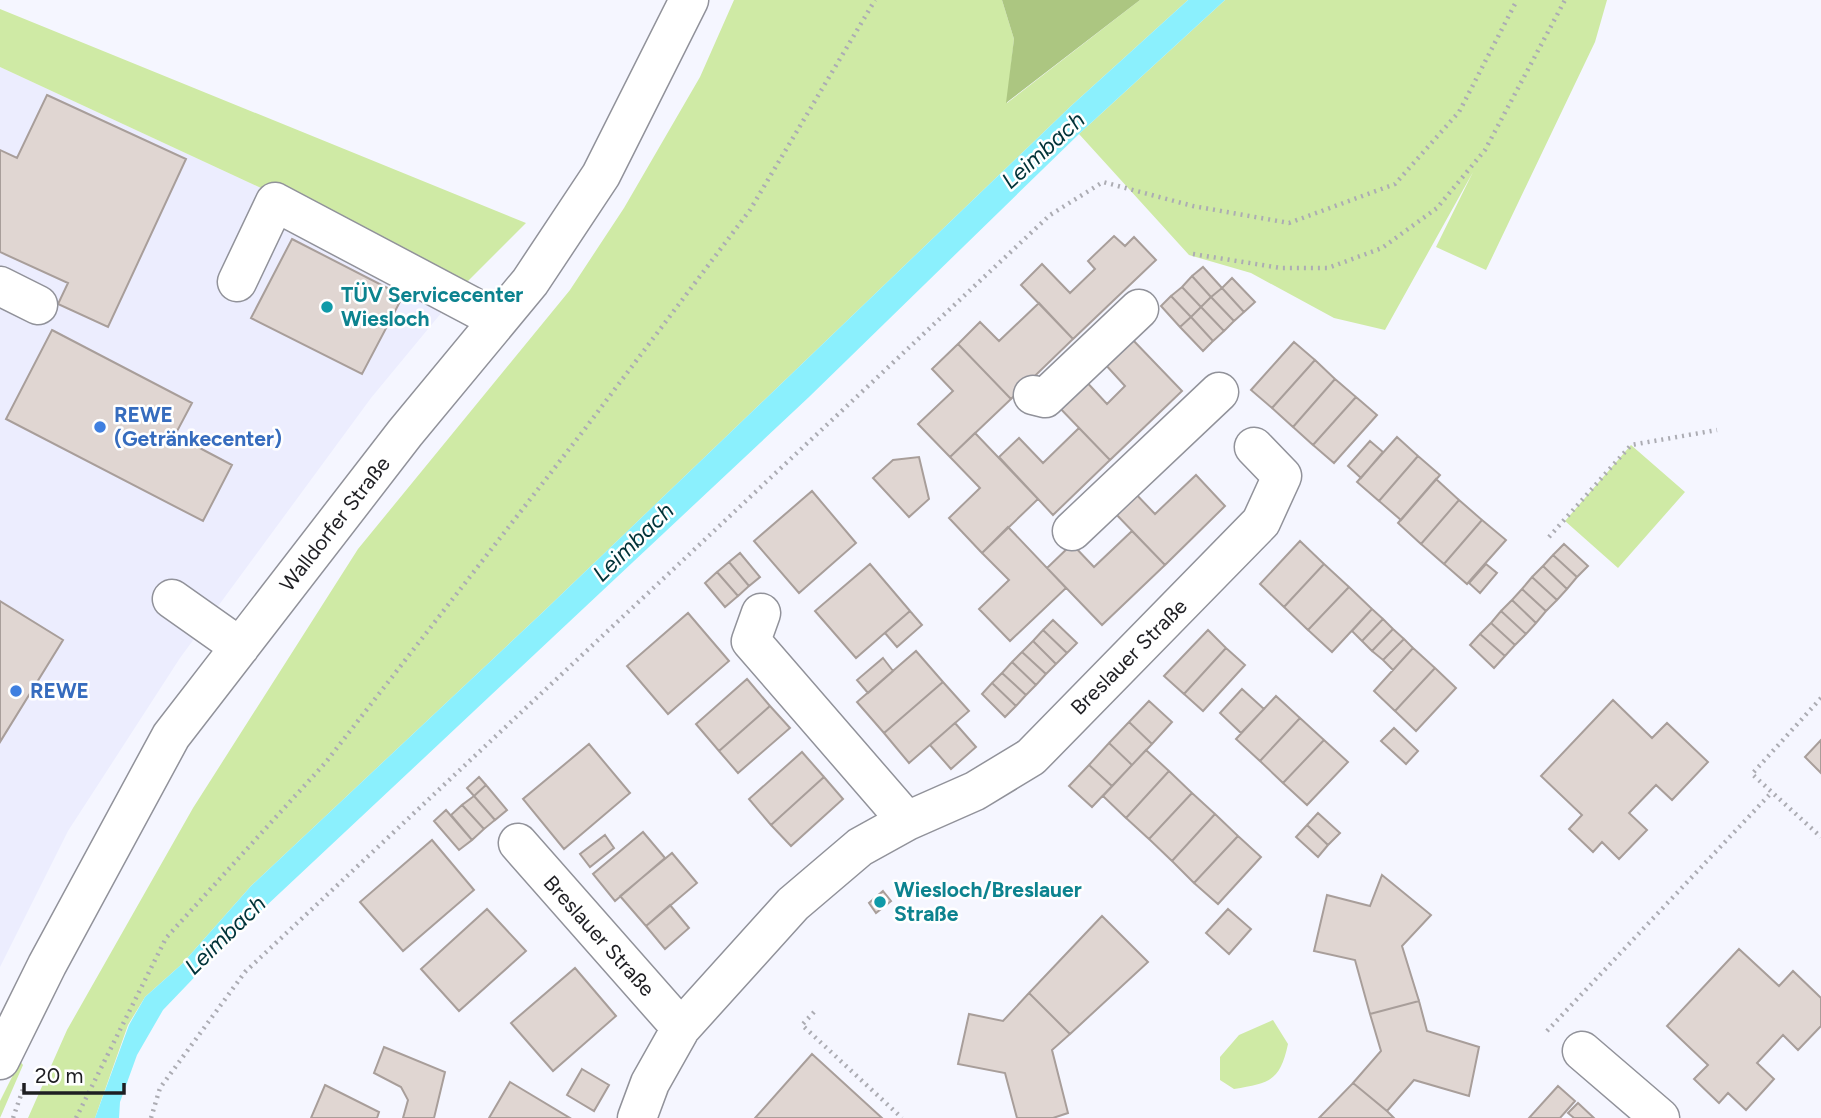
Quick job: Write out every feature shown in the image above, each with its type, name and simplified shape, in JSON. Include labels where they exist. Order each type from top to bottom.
[{"type":"street","name":"Walldorfer Straße","points":[[0,1060],[47,965],[171,736],[405,433],[530,282],[601,175],[689,0]]},
{"type":"street","points":[[237,282],[275,202],[498,320]]},
{"type":"street","points":[[0,286],[38,305]]},
{"type":"street","points":[[1033,396],[1045,398],[1139,309]]},
{"type":"street","points":[[1072,531],[1219,392]]},
{"type":"street","name":"Breslauer Straße","points":[[637,1118],[650,1083],[681,1028],[793,904],[860,847],[907,821],[975,791],[1031,757],[1261,522],[1282,476],[1254,447]]},
{"type":"street","points":[[172,599],[240,647]]},
{"type":"street","points":[[761,613],[751,642],[907,821]]},
{"type":"street","name":"Breslauer Straße","points":[[517,843],[681,1028]]},
{"type":"street","points":[[1582,1051],[1637,1111]]},
{"type":"path","points":[[76,1118],[166,938],[326,762],[584,430],[750,210],[875,0]]},
{"type":"path","points":[[151,1118],[160,1088],[245,972],[1050,215],[1103,182],[1193,206],[1289,223],[1395,184],[1459,112],[1517,0]]},
{"type":"path","points":[[1193,254],[1281,268],[1328,268],[1382,247],[1437,208],[1485,150],[1566,0]]},
{"type":"path","points":[[1549,537],[1631,445],[1717,430]]},
{"type":"path","points":[[1821,698],[1752,774],[1821,836]]},
{"type":"path","points":[[1547,1031],[1772,792]]},
{"type":"path","points":[[814,1012],[802,1025],[902,1118]]},
{"type":"shaded area","points":[[0,67],[466,283],[371,398],[180,658],[68,831],[0,967]]},
{"type":"green space","points":[[734,0],[1002,0],[1014,39],[1007,103],[1140,0],[1188,0],[1071,106],[543,612],[251,886],[182,964],[145,997],[128,1025],[95,1118],[28,1118],[67,1030],[193,808],[358,549],[570,290],[624,208],[700,77]]},
{"type":"green space","points":[[1002,0],[1140,0],[1006,103],[1014,39]]},
{"type":"green space","points":[[1225,0],[1607,0],[1595,42],[1486,270],[1436,247],[1473,172],[1385,330],[1334,318],[1251,273],[1189,255],[1079,134]]},
{"type":"green space","points":[[0,9],[526,223],[466,283],[0,67]]},
{"type":"green space","points":[[1631,445],[1685,492],[1618,568],[1565,521]]},
{"type":"green space","points":[[1273,1020],[1288,1044],[1277,1073],[1265,1082],[1234,1089],[1220,1080],[1220,1057],[1239,1035]]},
{"type":"green space","points":[[20,1061],[23,1065],[0,1118],[0,1101]]},
{"type":"water","name":"Leimbach","points":[[1188,0],[1225,0],[1079,134],[809,397],[232,938],[163,1010],[137,1055],[120,1102],[119,1118],[95,1118],[129,1025],[145,997],[182,964],[251,886],[543,612],[1071,106]]},
{"type":"building","points":[[47,95],[186,159],[108,327],[58,304],[68,283],[0,252],[0,150],[17,158]]},
{"type":"building","points":[[1114,236],[1125,246],[1134,237],[1156,260],[1073,339],[1021,285],[1042,264],[1070,293],[1095,269],[1088,261]]},
{"type":"building","name":"TÜV Servicecenter Wiesloch","points":[[292,239],[403,296],[362,374],[251,318]]},
{"type":"building","points":[[1203,267],[1222,288],[1211,297],[1192,276]]},
{"type":"building","points":[[1192,276],[1211,297],[1201,307],[1182,287]]},
{"type":"building","points":[[1232,278],[1255,302],[1244,312],[1222,288]]},
{"type":"building","points":[[1182,287],[1201,307],[1191,317],[1171,296]]},
{"type":"building","points":[[1222,288],[1244,312],[1234,321],[1211,297]]},
{"type":"building","points":[[1171,296],[1191,317],[1180,327],[1161,306]]},
{"type":"building","points":[[1211,297],[1234,321],[1224,331],[1201,307]]},
{"type":"building","points":[[1039,303],[1073,339],[1011,399],[958,344],[980,322],[999,341]]},
{"type":"building","points":[[1201,307],[1224,331],[1213,341],[1191,317]]},
{"type":"building","points":[[1191,317],[1213,341],[1203,351],[1180,327]]},
{"type":"building","name":"REWE (Getränkecenter)","points":[[52,330],[192,403],[175,435],[232,465],[203,521],[6,419]]},
{"type":"building","points":[[1131,338],[1182,391],[1110,460],[1055,403],[1082,377],[1107,404],[1125,386],[1104,363]]},
{"type":"building","points":[[1294,342],[1315,360],[1272,408],[1251,390]]},
{"type":"building","points":[[958,344],[1011,399],[950,457],[918,424],[953,391],[932,369]]},
{"type":"building","points":[[1315,360],[1335,379],[1293,427],[1272,408]]},
{"type":"building","points":[[1335,379],[1356,397],[1313,445],[1293,427]]},
{"type":"building","points":[[1356,397],[1377,415],[1334,463],[1313,445]]},
{"type":"building","points":[[1079,428],[1110,460],[1053,515],[999,457],[1019,438],[1043,463]]},
{"type":"building","points":[[975,433],[1038,499],[982,553],[949,518],[980,488],[950,457]]},
{"type":"building","points":[[1397,437],[1418,456],[1379,501],[1357,482]]},
{"type":"building","points":[[1370,441],[1383,452],[1361,478],[1348,466]]},
{"type":"building","points":[[1418,456],[1440,475],[1401,520],[1379,501]]},
{"type":"building","points":[[919,457],[929,499],[909,517],[873,478],[893,460]]},
{"type":"building","points":[[1196,475],[1225,506],[1165,565],[1112,510],[1132,490],[1155,514]]},
{"type":"building","points":[[1436,479],[1459,500],[1421,544],[1398,523]]},
{"type":"building","points":[[812,491],[856,543],[799,593],[754,541]]},
{"type":"building","points":[[1459,500],[1482,520],[1444,564],[1421,544]]},
{"type":"building","points":[[1482,520],[1506,540],[1467,584],[1444,564]]},
{"type":"building","points":[[1008,527],[1066,588],[1010,641],[979,609],[1009,580],[982,553]]},
{"type":"building","points":[[1132,531],[1165,565],[1102,625],[1047,568],[1072,544],[1094,567]]},
{"type":"building","points":[[1300,541],[1324,564],[1284,607],[1260,584]]},
{"type":"building","points":[[1564,544],[1588,566],[1577,577],[1553,555]]},
{"type":"building","points":[[740,553],[760,577],[749,586],[729,562]]},
{"type":"building","points":[[1553,555],[1577,577],[1567,589],[1543,566]]},
{"type":"building","points":[[729,562],[749,586],[738,596],[717,572]]},
{"type":"building","points":[[870,564],[910,611],[856,658],[815,611]]},
{"type":"building","points":[[1324,564],[1349,587],[1308,630],[1284,607]]},
{"type":"building","points":[[1486,564],[1497,573],[1480,593],[1469,583]]},
{"type":"building","points":[[1543,566],[1567,589],[1557,600],[1532,577]]},
{"type":"building","points":[[717,572],[738,596],[725,607],[705,583]]},
{"type":"building","points":[[1532,577],[1557,600],[1546,611],[1522,589]]},
{"type":"building","points":[[1349,587],[1372,609],[1332,652],[1308,630]]},
{"type":"building","points":[[1522,589],[1546,611],[1536,623],[1512,600]]},
{"type":"building","points":[[1512,600],[1536,623],[1526,634],[1501,611]]},
{"type":"building","name":"REWE","points":[[0,601],[63,640],[0,742]]},
{"type":"building","points":[[1372,609],[1383,619],[1362,641],[1352,631]]},
{"type":"building","points":[[910,611],[922,625],[897,647],[885,633]]},
{"type":"building","points":[[1501,611],[1526,634],[1515,645],[1491,623]]},
{"type":"building","points":[[688,613],[729,661],[668,714],[627,666]]},
{"type":"building","points":[[1383,619],[1393,629],[1372,651],[1362,641]]},
{"type":"building","points":[[1053,620],[1077,643],[1067,653],[1043,630]]},
{"type":"building","points":[[1491,623],[1515,645],[1505,656],[1480,634]]},
{"type":"building","points":[[1393,629],[1404,639],[1383,660],[1372,651]]},
{"type":"building","points":[[1043,630],[1067,653],[1056,664],[1033,641]]},
{"type":"building","points":[[1208,630],[1226,648],[1184,694],[1164,676]]},
{"type":"building","points":[[1480,634],[1505,656],[1494,668],[1470,645]]},
{"type":"building","points":[[1404,639],[1413,648],[1393,670],[1383,660]]},
{"type":"building","points":[[1033,641],[1056,664],[1046,674],[1022,652]]},
{"type":"building","points":[[1226,648],[1245,665],[1203,711],[1184,694]]},
{"type":"building","points":[[1413,648],[1435,668],[1395,711],[1374,691]]},
{"type":"building","points":[[916,651],[943,682],[884,733],[857,702]]},
{"type":"building","points":[[1022,652],[1046,674],[1036,685],[1012,662]]},
{"type":"building","points":[[883,658],[893,671],[868,693],[857,680]]},
{"type":"building","points":[[1012,662],[1036,685],[1026,695],[1002,673]]},
{"type":"building","points":[[1435,668],[1456,688],[1416,731],[1395,711]]},
{"type":"building","points":[[1002,673],[1026,695],[1016,706],[992,683]]},
{"type":"building","points":[[747,679],[770,706],[719,751],[696,724]]},
{"type":"building","points":[[943,682],[969,711],[909,763],[884,733]]},
{"type":"building","points":[[992,683],[1016,706],[1005,717],[982,694]]},
{"type":"building","points":[[1242,689],[1264,709],[1241,733],[1220,713]]},
{"type":"building","points":[[1276,696],[1300,718],[1260,761],[1236,739]]},
{"type":"building","points":[[1613,700],[1652,738],[1667,723],[1708,762],[1672,800],[1656,785],[1629,813],[1647,830],[1619,859],[1602,842],[1593,852],[1569,829],[1582,815],[1541,776]]},
{"type":"building","points":[[1149,701],[1172,722],[1152,744],[1129,722]]},
{"type":"building","points":[[770,706],[790,728],[738,773],[719,751]]},
{"type":"building","points":[[1300,718],[1324,740],[1283,783],[1260,761]]},
{"type":"building","points":[[1129,722],[1152,744],[1132,765],[1109,743]]},
{"type":"building","points":[[955,723],[976,747],[951,769],[930,745]]},
{"type":"building","points":[[1394,728],[1418,751],[1406,764],[1381,741]]},
{"type":"building","points":[[1324,740],[1348,762],[1307,805],[1283,783]]},
{"type":"building","points":[[1821,740],[1821,773],[1805,757]]},
{"type":"building","points":[[1109,743],[1132,765],[1112,786],[1089,765]]},
{"type":"building","points":[[589,744],[630,793],[564,849],[523,799]]},
{"type":"building","points":[[1146,750],[1169,771],[1126,818],[1103,796]]},
{"type":"building","points":[[802,752],[824,777],[771,825],[749,799]]},
{"type":"building","points":[[1089,765],[1112,786],[1092,807],[1069,786]]},
{"type":"building","points":[[1169,771],[1192,793],[1149,839],[1126,818]]},
{"type":"building","points":[[479,777],[486,785],[474,796],[467,788]]},
{"type":"building","points":[[824,777],[843,799],[791,846],[771,825]]},
{"type":"building","points":[[486,785],[507,810],[495,820],[474,796]]},
{"type":"building","points":[[1192,793],[1215,814],[1172,861],[1149,839]]},
{"type":"building","points":[[474,796],[495,820],[484,829],[462,805]]},
{"type":"building","points":[[462,805],[484,829],[472,840],[451,815]]},
{"type":"building","points":[[446,810],[472,840],[459,850],[434,821]]},
{"type":"building","points":[[1318,813],[1340,833],[1328,845],[1307,825]]},
{"type":"building","points":[[1215,814],[1238,836],[1194,883],[1172,861]]},
{"type":"building","points":[[1307,825],[1328,845],[1318,857],[1296,837]]},
{"type":"building","points":[[643,832],[665,858],[615,901],[593,874]]},
{"type":"building","points":[[605,835],[614,848],[590,867],[580,854]]},
{"type":"building","points":[[1238,836],[1261,857],[1218,904],[1194,883]]},
{"type":"building","points":[[432,840],[474,890],[403,951],[360,902]]},
{"type":"building","points":[[672,853],[697,883],[646,926],[620,896]]},
{"type":"building","points":[[1382,875],[1431,915],[1402,946],[1419,1001],[1370,1014],[1355,960],[1314,951],[1327,895],[1370,906]]},
{"type":"building","name":"Wiesloch/Breslauer Straße","points":[[883,891],[891,901],[876,913],[869,903]]},
{"type":"building","points":[[670,905],[689,928],[665,949],[646,926]]},
{"type":"building","points":[[487,909],[526,951],[459,1011],[421,969]]},
{"type":"building","points":[[1228,909],[1251,929],[1229,954],[1206,933]]},
{"type":"building","points":[[1102,916],[1148,962],[1070,1034],[1029,993]]},
{"type":"building","points":[[1739,949],[1779,986],[1793,971],[1821,998],[1821,1026],[1798,1050],[1783,1035],[1757,1063],[1774,1079],[1746,1110],[1728,1093],[1719,1103],[1694,1079],[1708,1065],[1667,1026]]},
{"type":"building","points":[[575,968],[616,1016],[553,1071],[511,1023]]},
{"type":"building","points":[[1029,993],[1070,1034],[1052,1050],[1068,1113],[1053,1118],[1017,1118],[1005,1073],[958,1064],[969,1014],[1003,1021]]},
{"type":"building","points":[[1419,1001],[1427,1031],[1479,1047],[1469,1096],[1414,1080],[1387,1111],[1353,1083],[1381,1051],[1370,1014]]},
{"type":"building","points":[[384,1047],[445,1072],[434,1118],[403,1118],[408,1100],[401,1087],[374,1073]]},
{"type":"building","points":[[812,1054],[882,1118],[755,1118]]},
{"type":"building","points":[[582,1069],[609,1085],[594,1111],[567,1095]]},
{"type":"building","points":[[510,1082],[570,1118],[489,1118]]},
{"type":"building","points":[[1353,1083],[1387,1111],[1394,1118],[1319,1118]]},
{"type":"building","points":[[325,1085],[379,1112],[377,1118],[311,1118]]},
{"type":"building","points":[[1558,1086],[1575,1101],[1560,1118],[1529,1118]]},
{"type":"building","points":[[1578,1103],[1594,1118],[1574,1118],[1568,1113]]},
{"type":"place","name":"TÜV Servicecenter Wiesloch","points":[[327,307]]},
{"type":"place","name":"REWE (Getränkecenter)","points":[[100,427]]},
{"type":"place","name":"REWE","points":[[16,691]]},
{"type":"place","name":"Wiesloch/Breslauer Straße","points":[[880,902]]}]
